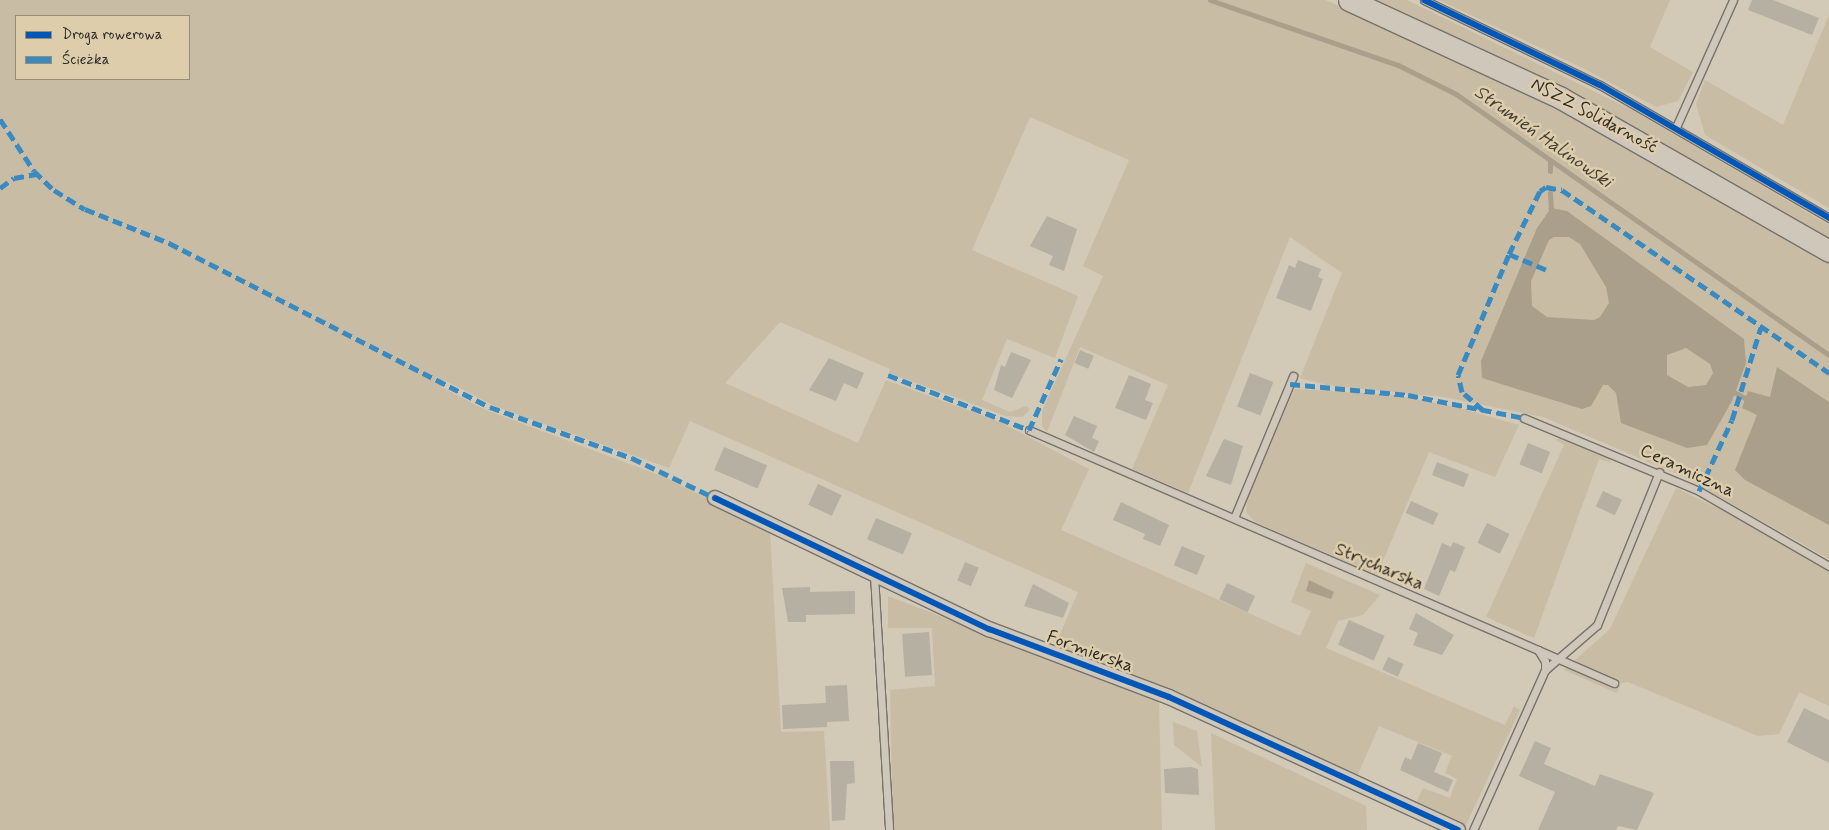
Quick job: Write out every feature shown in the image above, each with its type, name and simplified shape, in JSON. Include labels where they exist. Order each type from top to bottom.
[{"type":"main road","name":"NSZZ Solidarność","points":[[1349,0],[1561,98],[1829,251]]},
{"type":"street","name":"Formierska","points":[[715,498],[989,630],[1169,697],[1458,830]]},
{"type":"lane","points":[[1424,0],[1600,85],[1676,127],[1829,218]]},
{"type":"lane","points":[[1676,127],[1733,0]]},
{"type":"lane","points":[[1234,518],[1294,376]]},
{"type":"lane","name":"Ceramiczna","points":[[1524,418],[1659,472],[1751,518],[1829,566]]},
{"type":"lane","name":"Strycharska","points":[[1029,430],[1234,518],[1300,550],[1614,683]]},
{"type":"lane","points":[[1474,830],[1545,670],[1588,636],[1603,614],[1659,472]]},
{"type":"lane","points":[[874,575],[889,830]]},
{"type":"lane","points":[[1538,650],[1545,661],[1545,670]]},
{"type":"shaded area","points":[[0,0],[1325,0],[1407,34],[1574,115],[1829,260],[1829,559],[1686,478],[1543,417],[1444,397],[1327,385],[1300,378],[1342,273],[1290,237],[1188,493],[1132,469],[1168,385],[1080,347],[1047,432],[1042,426],[1042,411],[1103,276],[1083,266],[1129,160],[1030,117],[972,250],[1078,296],[1055,358],[1007,339],[982,400],[1010,412],[1026,406],[1030,409],[1023,417],[1006,416],[889,373],[890,369],[780,322],[725,383],[858,443],[886,380],[1000,422],[1089,469],[1061,530],[1300,636],[1311,611],[1291,602],[1306,563],[1380,595],[1363,615],[1338,621],[1326,648],[1505,725],[1514,706],[1520,710],[1465,827],[1415,805],[1423,788],[1450,798],[1457,779],[1445,773],[1452,756],[1379,726],[1356,779],[1054,648],[1078,592],[690,421],[669,468],[497,407],[444,380],[441,387],[486,410],[664,477],[770,530],[781,732],[824,731],[830,830],[0,830]]},
{"type":"shaded area","points":[[1372,0],[1407,0],[1634,111],[1829,225],[1829,241]]},
{"type":"shaded area","points":[[1439,0],[1670,0],[1650,47],[1693,72],[1678,101],[1656,107],[1583,68]]},
{"type":"shaded area","points":[[1829,15],[1829,208],[1705,135],[1696,104],[1705,80],[1783,125]]},
{"type":"shaded area","points":[[1551,208],[1567,211],[1744,339],[1746,363],[1732,401],[1707,445],[1687,448],[1621,423],[1616,393],[1608,385],[1603,385],[1591,406],[1582,409],[1482,378],[1481,361],[1537,228]],"holes":[[[1554,237],[1569,237],[1580,244],[1606,287],[1609,303],[1600,317],[1594,320],[1547,317],[1532,306],[1531,281],[1549,240]],[[1686,348],[1710,364],[1713,373],[1706,385],[1688,387],[1667,375],[1667,355]]]},
{"type":"shaded area","points":[[1777,367],[1829,402],[1829,525],[1745,480],[1735,470],[1757,415],[1742,408],[1748,391],[1770,397]]},
{"type":"shaded area","points":[[1294,389],[1394,395],[1456,407],[1519,425],[1495,477],[1429,452],[1377,575],[1255,522],[1246,512],[1247,500]]},
{"type":"shaded area","points":[[1560,438],[1608,456],[1611,463],[1599,459],[1534,638],[1486,617],[1564,445],[1555,440]]},
{"type":"shaded area","points":[[1676,488],[1751,524],[1829,572],[1829,706],[1799,692],[1779,734],[1758,736],[1628,682],[1621,683],[1617,693],[1564,670],[1610,629]]},
{"type":"shaded area","points":[[1309,580],[1334,592],[1331,599],[1306,591]]},
{"type":"shaded area","points":[[888,596],[1159,700],[1162,830],[893,830],[890,690],[935,686],[932,628],[888,628]]},
{"type":"shaded area","points":[[1173,722],[1197,731],[1202,767],[1174,745]]},
{"type":"shaded area","points":[[1211,733],[1366,806],[1367,830],[1215,830]]},
{"type":"building","points":[[1752,0],[1773,0],[1819,18],[1812,35],[1748,10]]},
{"type":"building","points":[[1047,216],[1077,229],[1064,271],[1049,265],[1053,256],[1030,246]]},
{"type":"building","points":[[1298,260],[1321,269],[1318,277],[1323,279],[1311,311],[1276,298],[1289,265],[1295,268]]},
{"type":"building","points":[[1080,350],[1094,356],[1088,369],[1075,363]]},
{"type":"building","points":[[1011,352],[1031,360],[1012,398],[994,390],[1001,365],[1005,367]]},
{"type":"building","points":[[829,358],[864,373],[857,389],[844,383],[836,401],[809,390]]},
{"type":"building","points":[[1250,373],[1273,382],[1260,416],[1237,407]]},
{"type":"building","points":[[1129,375],[1151,384],[1145,400],[1153,403],[1146,420],[1115,408]]},
{"type":"building","points":[[1074,416],[1097,426],[1092,438],[1099,441],[1094,452],[1065,435]]},
{"type":"building","points":[[1224,439],[1243,446],[1231,485],[1206,476]]},
{"type":"building","points":[[1528,443],[1550,452],[1542,473],[1519,464]]},
{"type":"building","points":[[724,447],[767,465],[757,488],[714,470]]},
{"type":"building","points":[[1437,462],[1469,474],[1464,487],[1432,475]]},
{"type":"building","points":[[818,484],[842,495],[832,516],[808,505]]},
{"type":"building","points":[[1603,491],[1622,500],[1615,515],[1596,506]]},
{"type":"building","points":[[1411,501],[1438,513],[1433,525],[1406,513]]},
{"type":"building","points":[[1121,502],[1169,525],[1160,546],[1143,539],[1145,534],[1113,520]]},
{"type":"building","points":[[876,518],[912,533],[903,554],[867,539]]},
{"type":"building","points":[[1487,523],[1509,534],[1500,554],[1477,543]]},
{"type":"building","points":[[1453,542],[1465,547],[1455,572],[1450,570],[1439,596],[1424,589],[1442,543],[1451,547]]},
{"type":"building","points":[[1182,546],[1205,556],[1197,575],[1174,565]]},
{"type":"building","points":[[965,562],[979,568],[971,586],[957,580]]},
{"type":"building","points":[[1227,583],[1255,596],[1247,612],[1219,599]]},
{"type":"building","points":[[1033,584],[1069,603],[1063,618],[1024,606]]},
{"type":"building","points":[[810,587],[810,592],[855,591],[855,614],[806,615],[806,622],[788,622],[782,588]]},
{"type":"building","points":[[1416,613],[1454,635],[1442,655],[1413,645],[1418,633],[1409,629]]},
{"type":"building","points":[[1349,620],[1385,636],[1374,661],[1338,645]]},
{"type":"building","points":[[929,632],[932,675],[905,677],[902,634]]},
{"type":"building","points":[[1388,657],[1404,664],[1398,677],[1382,670]]},
{"type":"building","points":[[847,685],[849,721],[827,722],[827,727],[783,729],[782,705],[826,703],[825,686]]},
{"type":"building","points":[[1804,708],[1829,720],[1829,763],[1787,742]]},
{"type":"building","points":[[1535,741],[1551,748],[1544,764],[1595,786],[1600,774],[1654,793],[1637,830],[1618,826],[1616,830],[1538,830],[1555,792],[1519,776]]},
{"type":"building","points":[[1418,743],[1442,753],[1434,772],[1453,780],[1448,792],[1400,770],[1405,757],[1411,760]]},
{"type":"building","points":[[830,761],[854,761],[855,783],[847,784],[845,820],[832,821]]},
{"type":"building","points":[[1191,767],[1198,769],[1199,795],[1165,793],[1164,769]]},
{"type":"waterway","name":"Strumień Halinowski","points":[[1210,0],[1398,65],[1456,94],[1829,355]]},
{"type":"waterway","points":[[1550,160],[1550,171]]},
{"type":"waterway","points":[[1550,193],[1551,213]]},
{"type":"waterway","points":[[1732,391],[1750,401]]},
{"type":"marked path","points":[[0,119],[34,171],[54,190],[85,209],[169,243],[490,407],[632,458],[715,498]]},
{"type":"marked path","points":[[0,188],[14,178],[37,174]]},
{"type":"marked path","points":[[1483,410],[1462,392],[1458,375],[1509,254],[1540,191],[1546,187],[1562,190],[1829,373]]},
{"type":"marked path","points":[[1509,254],[1549,271]]},
{"type":"marked path","points":[[1699,491],[1732,420],[1761,327]]},
{"type":"marked path","points":[[888,375],[1029,430],[1061,359]]},
{"type":"marked path","points":[[1290,384],[1408,395],[1524,418]]},
{"type":"cycle path","points":[[1424,0],[1600,85],[1829,218]]},
{"type":"cycle path","points":[[715,498],[989,629],[1169,697],[1458,830]]}]
